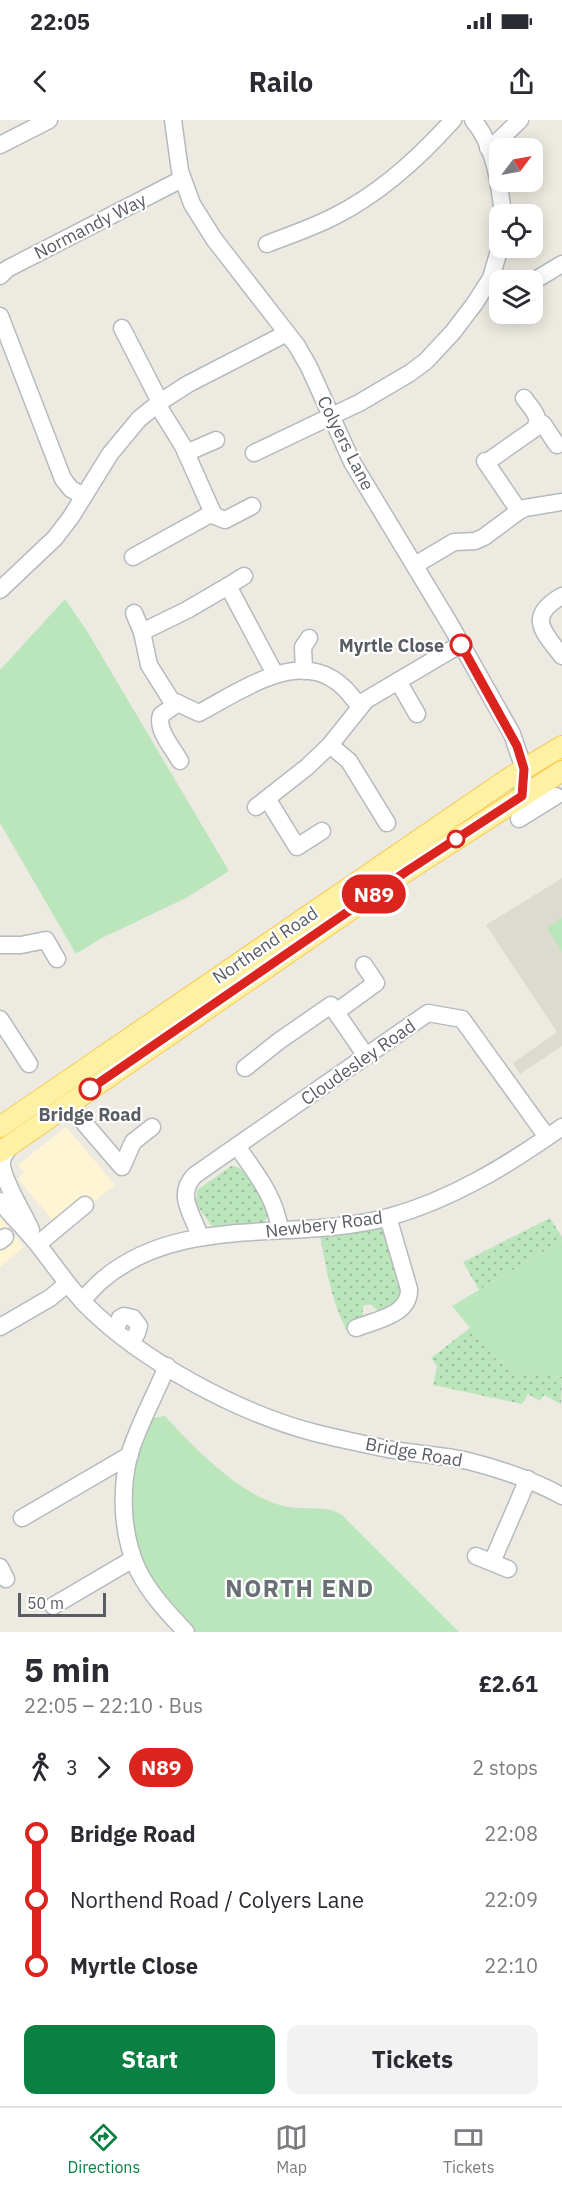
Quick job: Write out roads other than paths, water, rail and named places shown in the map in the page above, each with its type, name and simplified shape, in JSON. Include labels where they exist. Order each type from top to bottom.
[{"type":"main road","name":"Northend Road","points":[[0,1127],[524,769],[562,746]]},
{"type":"main road","name":"Northend Road","points":[[5,1148],[407,871],[562,771]]},
{"type":"street","points":[[0,145],[49,120]]},
{"type":"street","name":"Colyers Lane","points":[[173,120],[182,179],[192,204],[208,230],[287,333],[309,368],[352,462],[415,565],[512,734],[524,769]]},
{"type":"street","points":[[267,244],[334,217],[364,200],[400,174],[453,120]]},
{"type":"street","points":[[473,120],[489,148]]},
{"type":"street","points":[[501,138],[520,120]]},
{"type":"street","name":"Normandy Way","points":[[0,276],[7,269],[182,179]]},
{"type":"street","points":[[543,275],[562,264]]},
{"type":"street","points":[[254,453],[380,392],[426,361],[489,287]]},
{"type":"street","points":[[0,316],[63,479],[71,489],[83,496]]},
{"type":"street","points":[[122,328],[212,508],[210,514],[133,556]]},
{"type":"street","points":[[1,587],[55,538],[71,517],[116,445],[158,403],[188,384],[287,333]]},
{"type":"street","points":[[524,398],[557,445]]},
{"type":"street","points":[[519,511],[486,462],[534,429],[539,422]]},
{"type":"street","points":[[186,453],[216,440]]},
{"type":"street","points":[[415,565],[454,542],[476,541],[484,537],[525,508],[562,502]]},
{"type":"street","points":[[210,514],[225,520],[252,506]]},
{"type":"street","points":[[142,632],[187,610],[244,576]]},
{"type":"street","points":[[228,586],[275,674]]},
{"type":"street","points":[[562,596],[543,611],[539,622],[542,631],[562,656]]},
{"type":"street","points":[[134,613],[142,632],[149,666],[171,700],[199,713],[275,674],[304,671],[331,677],[346,689],[360,707]]},
{"type":"street","points":[[304,671],[303,647],[309,638]]},
{"type":"street","points":[[322,831],[297,847],[262,804],[330,745],[366,700],[460,644]]},
{"type":"street","points":[[398,681],[417,714]]},
{"type":"street","points":[[178,704],[161,715],[159,721],[180,761]]},
{"type":"street","points":[[330,745],[349,761],[387,823]]},
{"type":"street","points":[[522,796],[524,769]]},
{"type":"street","points":[[519,819],[556,796]]},
{"type":"street","points":[[0,945],[21,945],[46,940],[57,959]]},
{"type":"street","points":[[336,1012],[376,983],[364,965]]},
{"type":"street","points":[[245,1068],[331,1005],[366,1056]]},
{"type":"street","name":"Cloudesley Road","points":[[200,1237],[186,1202],[184,1191],[187,1182],[428,1013],[462,1019],[547,1137]]},
{"type":"street","points":[[0,1019],[29,1064]]},
{"type":"street","points":[[71,1103],[85,1124],[122,1167],[133,1142],[152,1127]]},
{"type":"street","name":"Newbery Road","points":[[82,1301],[100,1281],[132,1260],[175,1243],[200,1237],[320,1228],[388,1217],[431,1203],[507,1165],[562,1127]]},
{"type":"street","points":[[237,1146],[269,1194],[278,1212],[280,1230]]},
{"type":"street","name":"Bridge Road","points":[[5,1148],[2,1160],[4,1177],[38,1244]]},
{"type":"street","name":"Bridge Road","points":[[0,1201],[38,1244],[82,1301],[131,1342],[208,1390],[255,1412],[310,1432],[388,1449],[468,1461],[528,1479],[562,1496]]},
{"type":"street","points":[[38,1244],[85,1205]]},
{"type":"street","points":[[356,1328],[397,1312],[404,1308],[410,1298],[388,1217]]},
{"type":"street","points":[[0,1327],[50,1298],[67,1284]]},
{"type":"street","points":[[167,1366],[130,1455],[124,1497],[124,1520],[133,1558],[139,1572],[167,1611],[186,1632]]},
{"type":"street","points":[[22,1518],[130,1455]]},
{"type":"street","points":[[492,1562],[528,1479]]},
{"type":"street","points":[[476,1556],[508,1569]]},
{"type":"street","points":[[54,1606],[133,1558]]},
{"type":"place","name":"Myrtle Close","points":[[461,645]]},
{"type":"place","name":"Bridge Road","points":[[90,1089]]},
{"type":"district","name":"NORTH END","points":[[300,1588]]}]
